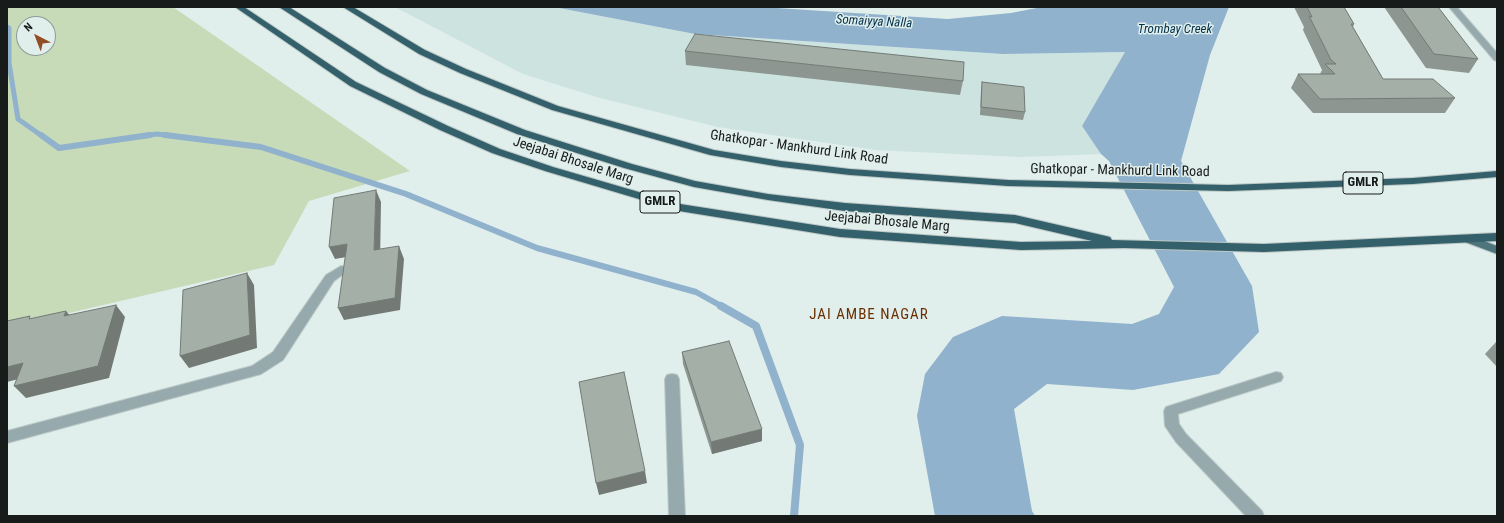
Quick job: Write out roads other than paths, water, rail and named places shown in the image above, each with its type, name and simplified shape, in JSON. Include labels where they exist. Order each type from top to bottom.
[{"type":"highway","name":"Jeejabai Bhosale Marg","points":[[239,7],[353,84],[444,128],[496,151],[549,169],[679,207],[759,222],[840,233],[921,240],[1021,246],[1124,244]]},
{"type":"highway","name":"Ghatkopar - Mankhurd Link Road","points":[[347,7],[422,52],[463,72],[555,108],[603,123],[714,153],[850,172],[1008,183],[1228,188],[1412,181],[1497,174]]},
{"type":"highway","points":[[284,8],[382,70],[424,92],[521,132],[628,166],[694,184],[768,197],[845,207],[1015,219],[1124,244]]},
{"type":"highway","name":"GMLR","points":[[1124,244],[1264,248],[1497,237]]},
{"type":"main road","points":[[1470,239],[1497,250]]},
{"type":"street","points":[[1453,7],[1497,58]]},
{"type":"street","points":[[7,437],[256,370],[278,356],[330,278],[342,270]]},
{"type":"street","points":[[1256,516],[1181,438],[1172,426],[1171,412],[1276,377]]},
{"type":"street","points":[[672,378],[677,516]]},
{"type":"water","points":[[554,7],[761,7],[948,19],[1011,13],[1042,7],[1229,7],[1210,55],[1181,161],[1252,286],[1259,332],[1219,374],[1133,390],[1047,384],[1014,409],[1032,511],[1035,516],[935,516],[917,416],[925,374],[953,337],[1002,316],[1132,324],[1159,314],[1174,287],[1109,161],[1101,154],[1082,126],[1125,52],[1003,54],[695,34]]},
{"type":"waterway","points":[[7,27],[9,28],[9,63],[18,119],[42,136]]},
{"type":"waterway","points":[[41,135],[59,148],[157,134],[261,147],[406,194],[537,248],[696,292],[723,307]]},
{"type":"waterway","points":[[721,306],[756,326],[800,445],[794,516]]},
{"type":"district","name":"JAI AMBE NAGAR","points":[[869,315]]},
{"type":"water label","name":"Somaiyya Nalla","points":[[874,22]]},
{"type":"water label","name":"Trombay Creek","points":[[1175,30]]}]
